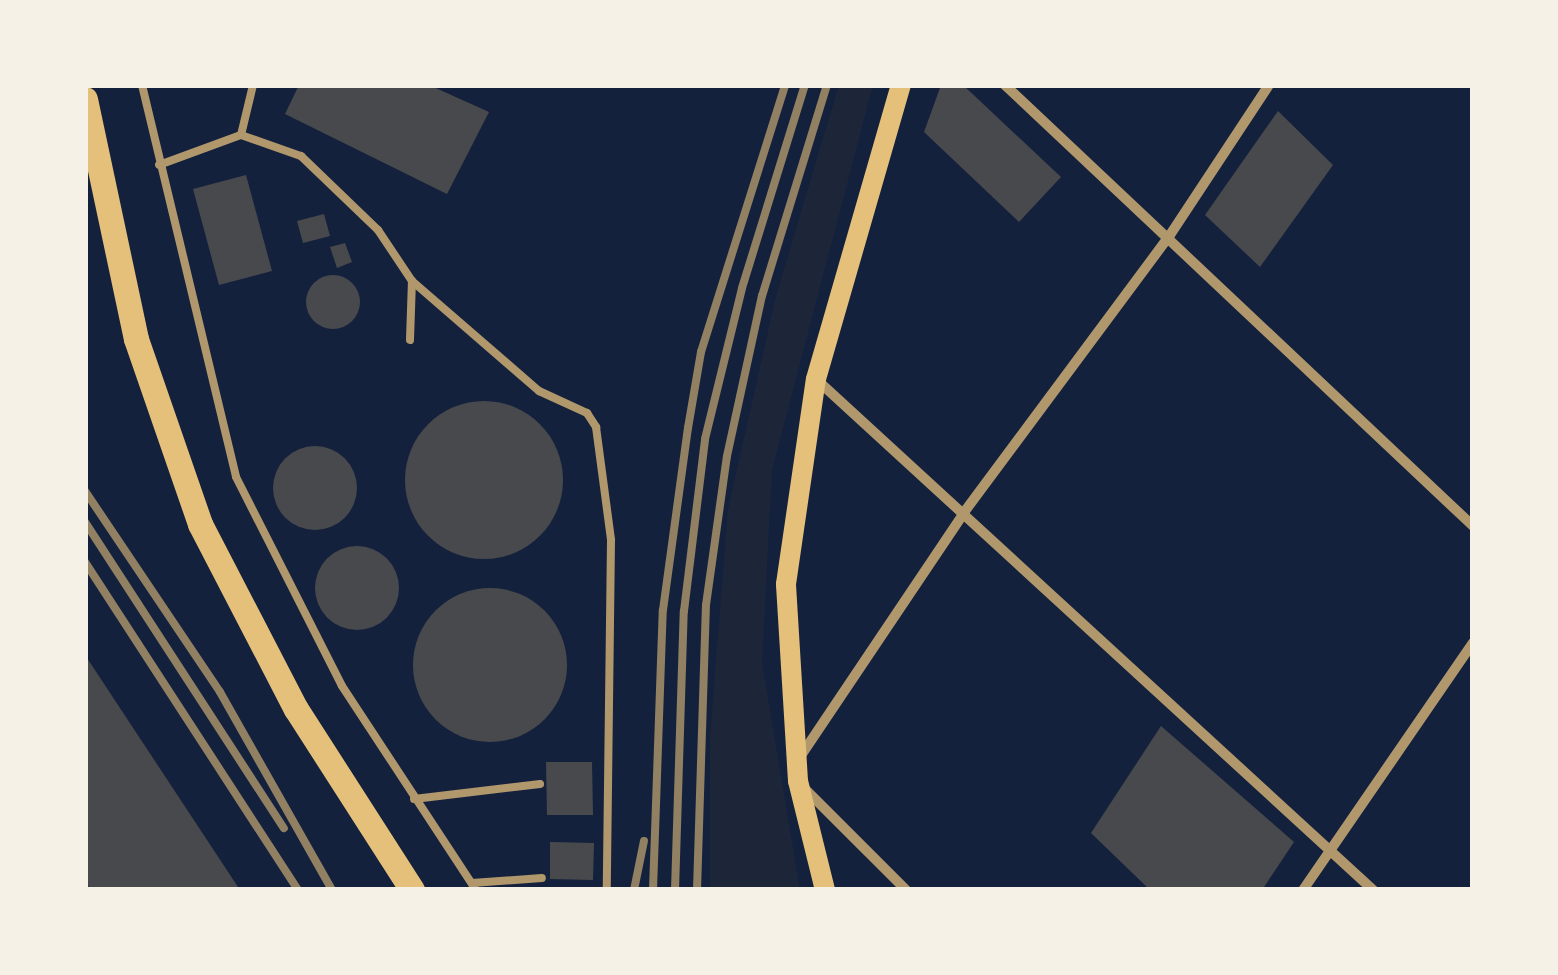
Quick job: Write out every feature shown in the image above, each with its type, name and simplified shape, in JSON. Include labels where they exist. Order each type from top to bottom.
[{"type":"main road","points":[[825,890],[797,772],[786,584],[816,378],[900,85]]},
{"type":"main road","points":[[85,99],[128,307],[159,418],[200,524],[296,709],[412,890]]},
{"type":"street","points":[[1004,85],[1170,235],[1473,526]]},
{"type":"street","points":[[906,890],[797,772],[965,511],[1170,235],[1268,85]]},
{"type":"street","points":[[816,378],[1373,890]]},
{"type":"street","points":[[1303,890],[1473,642]]},
{"type":"lane","points":[[142,85],[236,477],[342,686],[474,887],[542,878]]},
{"type":"lane","points":[[241,135],[253,85]]},
{"type":"lane","points":[[159,165],[241,135],[301,156],[337,185],[412,281],[539,391],[587,413],[596,427],[611,540],[607,890]]},
{"type":"lane","points":[[410,340],[412,281]]},
{"type":"lane","points":[[414,799],[540,784]]},
{"type":"shaded area","points":[[839,85],[873,85],[772,470],[762,662],[800,890],[710,890],[710,738],[728,509],[776,296]]},
{"type":"building","points":[[299,85],[429,85],[489,112],[447,194],[285,114]]},
{"type":"building","points":[[941,85],[963,85],[1061,177],[1019,222],[924,132]]},
{"type":"building","points":[[1278,111],[1333,165],[1260,267],[1205,215]]},
{"type":"building","points":[[246,175],[272,271],[219,285],[193,189]]},
{"type":"building","points":[[324,214],[330,236],[303,243],[297,221]]},
{"type":"building","points":[[345,243],[352,262],[337,268],[330,247]]},
{"type":"building","points":[[333,275],[352,283],[360,302],[352,321],[333,329],[314,321],[306,302],[314,283]]},
{"type":"building","points":[[484,401],[514,407],[540,424],[557,450],[563,480],[557,510],[540,536],[514,553],[484,559],[454,553],[428,536],[411,510],[405,480],[411,450],[428,424],[454,407]]},
{"type":"building","points":[[315,446],[331,449],[345,458],[354,472],[354,504],[345,518],[331,527],[315,530],[299,527],[285,518],[276,504],[273,488],[276,472],[285,458],[299,449]]},
{"type":"building","points":[[357,546],[373,549],[387,558],[396,572],[396,604],[387,618],[373,627],[357,630],[341,627],[327,618],[318,604],[315,588],[318,572],[327,558],[341,549]]},
{"type":"building","points":[[490,588],[520,594],[545,610],[561,635],[567,665],[561,695],[545,720],[520,736],[490,742],[460,736],[435,720],[419,695],[413,665],[419,635],[435,610],[460,594]]},
{"type":"building","points":[[85,655],[240,890],[91,890],[85,881]]},
{"type":"building","points":[[1161,726],[1294,842],[1262,890],[1150,890],[1091,833]]},
{"type":"building","points":[[546,762],[592,762],[593,815],[547,815]]},
{"type":"building","points":[[550,842],[594,843],[593,880],[550,879]]},
{"type":"railway","points":[[653,890],[663,610],[688,428],[701,352],[785,85]]},
{"type":"railway","points":[[675,890],[684,611],[705,439],[742,288],[805,85]]},
{"type":"railway","points":[[697,890],[706,605],[727,456],[762,296],[827,85]]},
{"type":"railway","points":[[85,491],[220,692],[332,890]]},
{"type":"railway","points":[[85,522],[284,828]]},
{"type":"railway","points":[[85,562],[298,890]]},
{"type":"railway","points":[[634,890],[644,841]]}]
